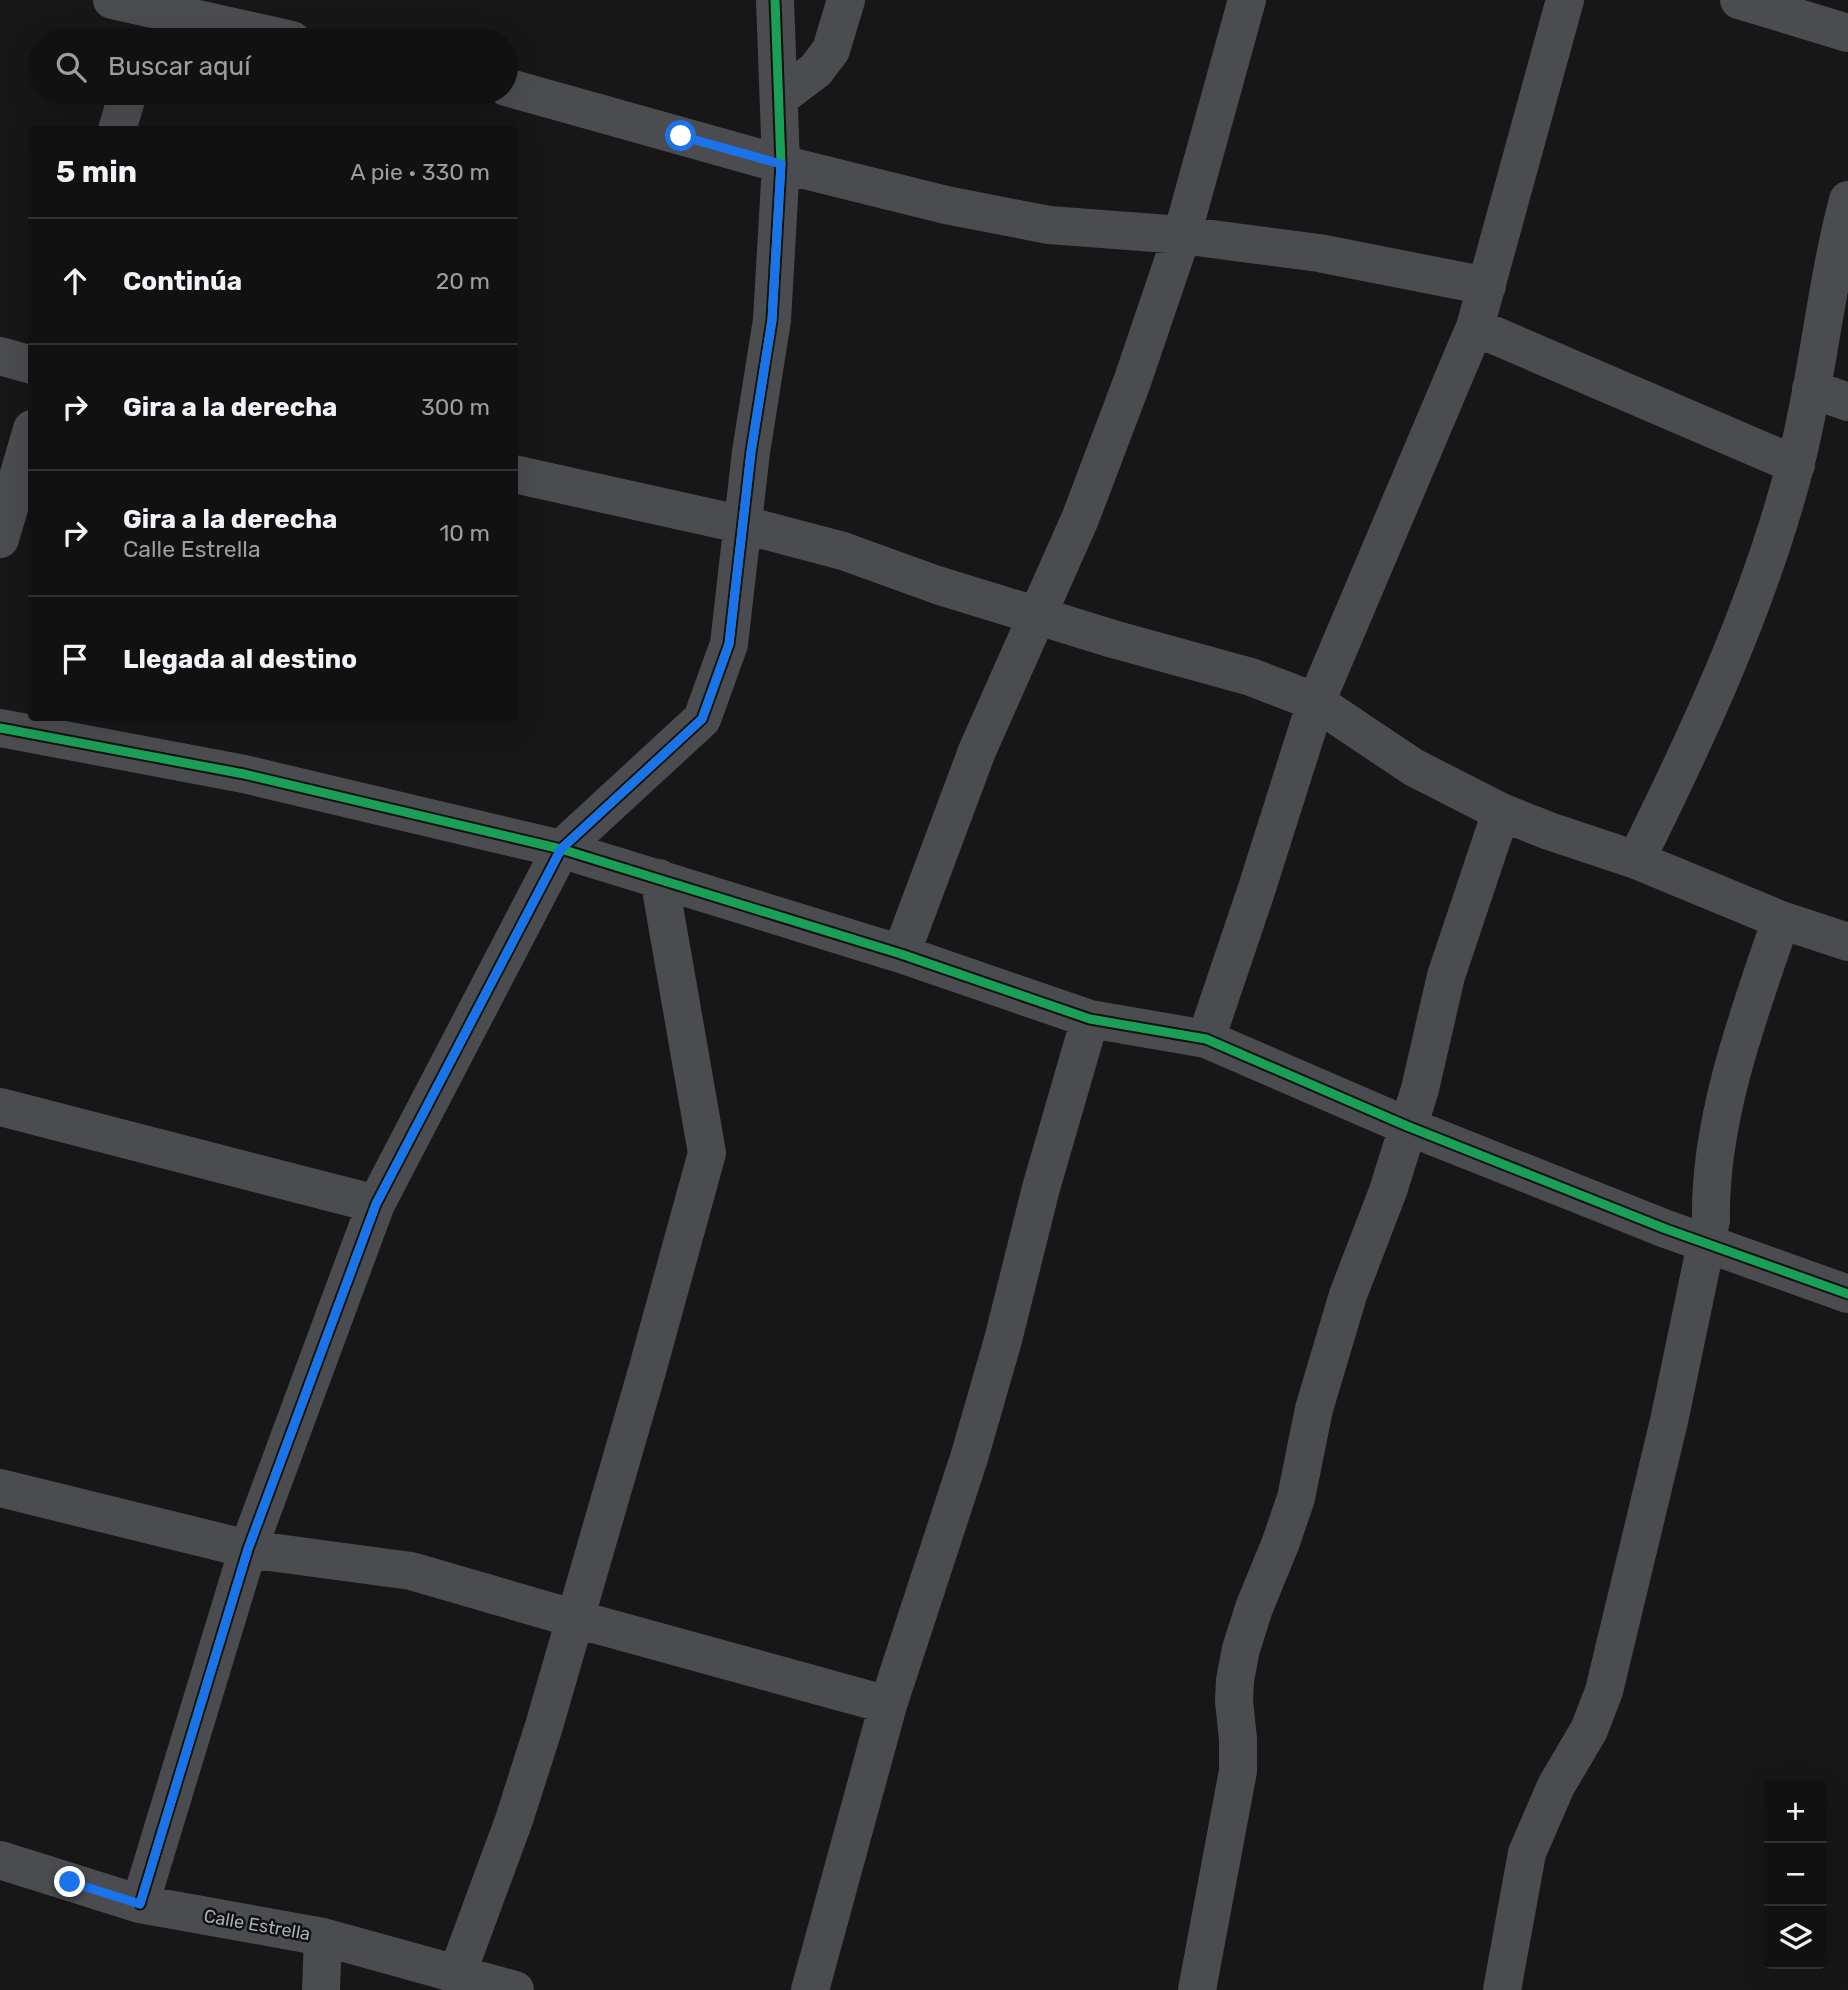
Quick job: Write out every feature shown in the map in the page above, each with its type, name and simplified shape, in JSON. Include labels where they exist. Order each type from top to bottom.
[{"type":"street","points":[[112,0],[149,17],[217,28]]},
{"type":"street","points":[[140,1904],[248,1549],[376,1204],[561,849],[702,719],[729,644],[751,452],[772,320],[781,164],[775,0]]},
{"type":"street","points":[[779,98],[816,70],[831,50],[846,0]]},
{"type":"street","points":[[901,954],[977,751],[1003,688],[1039,616],[1094,482],[1182,235],[1247,0]]},
{"type":"street","points":[[1206,1039],[1316,702],[1475,327],[1565,0]]},
{"type":"street","points":[[1739,0],[1848,33]]},
{"type":"street","points":[[518,90],[781,164],[946,205],[1049,225],[1182,235],[1319,253],[1487,286]]},
{"type":"street","points":[[118,126],[124,105]]},
{"type":"street","points":[[1636,860],[1701,725],[1743,628],[1796,465],[1848,200]]},
{"type":"street","points":[[1475,327],[1796,465]]},
{"type":"street","points":[[0,356],[28,364]]},
{"type":"street","points":[[1811,389],[1848,402]]},
{"type":"street","points":[[0,539],[28,443]]},
{"type":"street","points":[[518,475],[744,525],[843,551],[937,585],[1113,639],[1251,677],[1316,702],[1413,767],[1501,812],[1636,860],[1781,920],[1848,942]]},
{"type":"street","points":[[0,727],[244,774],[561,849],[901,954],[1090,1019],[1206,1039],[1407,1126],[1665,1229],[1848,1294]]},
{"type":"street","points":[[1197,1990],[1238,1771],[1234,1701],[1241,1649],[1296,1498],[1314,1409],[1348,1294],[1388,1191],[1420,1089],[1446,976],[1501,812]]},
{"type":"street","points":[[457,1974],[514,1821],[576,1619],[706,1153],[659,878]]},
{"type":"street","points":[[1502,1990],[1527,1853],[1556,1786],[1589,1730],[1604,1691],[1669,1421],[1706,1242],[1722,1114],[1744,1028],[1781,920]]},
{"type":"street","points":[[810,1990],[888,1705],[969,1458],[1003,1340],[1041,1188],[1090,1019]]},
{"type":"street","points":[[0,1107],[376,1204]]},
{"type":"street","points":[[0,1489],[248,1549],[411,1571],[888,1705]]},
{"type":"street","name":"Calle Estrella","points":[[0,1860],[140,1904],[323,1937],[515,1990]]},
{"type":"street","points":[[321,1990],[323,1937]]},
{"type":"cycle path","points":[[140,1904],[248,1549],[376,1204],[561,849],[702,719],[729,644],[751,452],[772,320],[781,164],[775,0]]},
{"type":"cycle path","points":[[0,728],[244,774],[561,849],[901,954],[1090,1019],[1206,1039],[1407,1126],[1666,1229],[1848,1294]]},
{"type":"route","points":[[70,1882],[140,1904],[248,1549],[376,1204],[561,849],[702,719],[729,644],[751,452],[772,320],[781,164],[681,136]]}]
